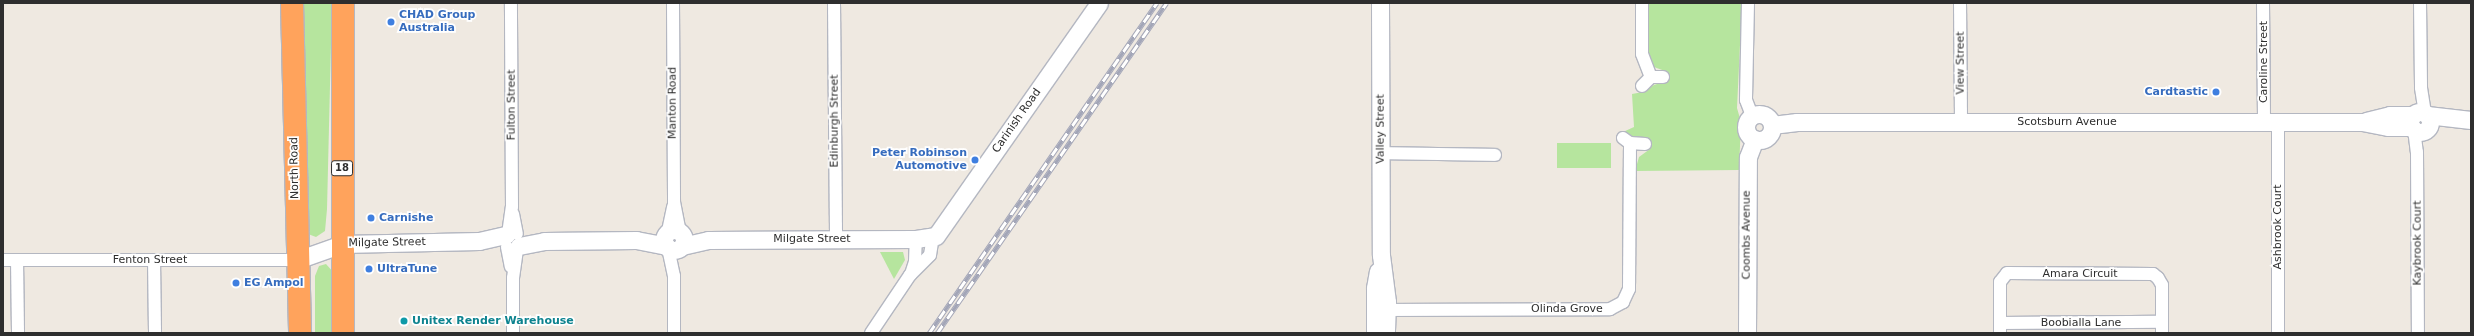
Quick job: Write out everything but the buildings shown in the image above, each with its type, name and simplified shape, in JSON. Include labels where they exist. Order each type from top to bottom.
[{"type":"highway","name":"North Road","points":[[292,3],[297,260],[300,333]]},
{"type":"highway","name":"18","points":[[343,3],[343,333]]},
{"type":"street","name":"Fulton Street","points":[[511,3],[513,333]]},
{"type":"street","name":"Manton Road","points":[[673,3],[674,333]]},
{"type":"street","name":"Edinburgh Street","points":[[834,3],[836,239]]},
{"type":"street","name":"Carinish Road","points":[[933,237],[946,224],[1099,3]]},
{"type":"street","name":"Valley Street","points":[[1380,3],[1381,310],[1386,333]]},
{"type":"street","points":[[1642,3],[1642,54],[1657,77],[1642,86]]},
{"type":"street","points":[[1748,3],[1746,100],[1752,116]]},
{"type":"street","name":"View Street","points":[[1960,3],[1961,122]]},
{"type":"street","name":"Caroline Street","points":[[2263,3],[2271,122]]},
{"type":"street","name":"Kaybrook Court","points":[[2418,333],[2417,152],[2421,88],[2420,3]]},
{"type":"street","points":[[1764,115],[1772,125],[1767,137],[1755,139],[1748,134],[1746,126],[1752,116],[1764,115]]},
{"type":"street","name":"Scotsburn Avenue","points":[[1772,125],[1797,122],[2362,122],[2388,127],[2419,121],[2471,121]]},
{"type":"street","name":"Ashbrook Court","points":[[2271,122],[2278,333]]},
{"type":"street","name":"Coombs Avenue","points":[[1747,333],[1748,157],[1755,139]]},
{"type":"street","name":"Olinda Grove","points":[[1381,310],[1610,308],[1622,302],[1629,289],[1626,141],[1645,144]]},
{"type":"street","points":[[1381,153],[1495,155]]},
{"type":"street","points":[[871,333],[910,275],[930,255],[933,237],[916,239],[915,262],[910,275]]},
{"type":"street","name":"Milgate Street","points":[[297,260],[342,244],[478,241],[916,239]]},
{"type":"street","name":"Fenton Street","points":[[3,260],[297,260]]},
{"type":"street","points":[[17,260],[18,333]]},
{"type":"street","points":[[154,260],[155,333]]},
{"type":"street","name":"Amara Circuit","points":[[2000,328],[2000,282],[2007,273],[2153,274],[2158,278],[2162,285],[2162,328]]},
{"type":"street","name":"Valley Street","points":[[1374,333],[1381,310]]},
{"type":"street","name":"Boobialla Lane","points":[[2000,328],[2162,328]]},
{"type":"green space","points":[[303,3],[332,3],[327,209],[325,231],[316,237],[308,234],[307,225]]},
{"type":"green space","points":[[1648,3],[1742,3],[1737,108],[1741,122],[1739,170],[1635,171],[1639,157],[1650,149],[1648,137],[1637,138],[1623,132],[1634,127],[1632,94],[1643,92],[1654,85],[1666,81],[1665,71],[1654,67],[1648,51]]},
{"type":"green space","points":[[1557,143],[1611,143],[1611,168],[1557,168]]},
{"type":"green space","points":[[880,252],[903,252],[905,260],[894,279]]},
{"type":"green space","points":[[326,264],[334,273],[334,333],[315,333],[315,276],[319,266]]},
{"type":"railway","points":[[929,333],[1157,3]]},
{"type":"railway","points":[[937,333],[1166,3]]},
{"type":"place","name":"CHAD Group Australia","points":[[391,22]]},
{"type":"place","name":"Cardtastic","points":[[2216,92]]},
{"type":"place","name":"Peter Robinson Automotive","points":[[975,160]]},
{"type":"place","name":"Carnishe","points":[[371,218]]},
{"type":"place","name":"UltraTune","points":[[369,269]]},
{"type":"place","name":"EG Ampol","points":[[236,283]]},
{"type":"place","name":"Unitex Render Warehouse","points":[[404,321]]}]
